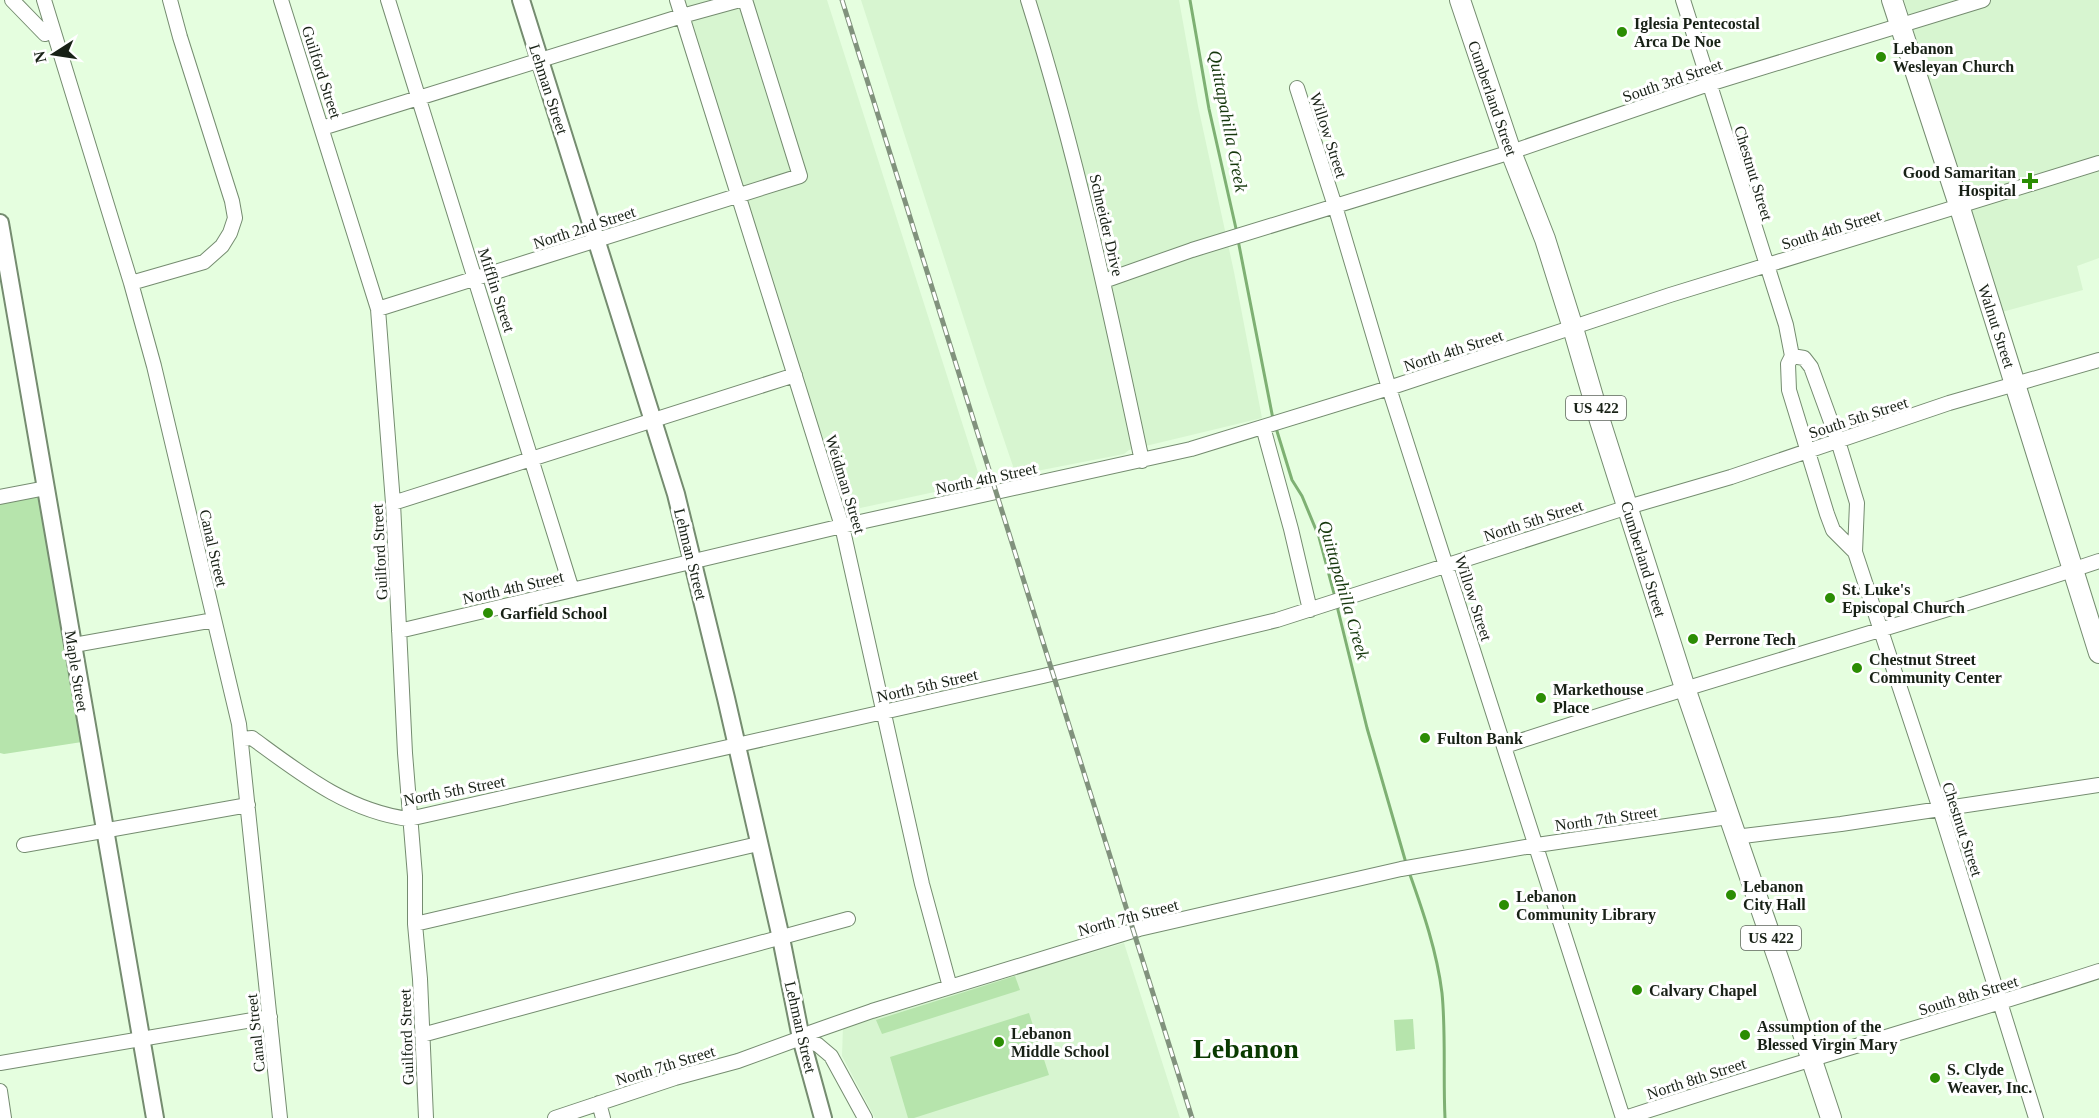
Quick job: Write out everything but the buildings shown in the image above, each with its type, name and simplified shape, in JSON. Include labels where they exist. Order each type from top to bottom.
[{"type":"highway","name":"Cumberland Street","points":[[1460,0],[1510,153],[1545,239],[1599,421],[1685,688],[1831,1118]]},
{"type":"highway","name":"Walnut Street","points":[[1892,0],[2016,384],[2099,653]]},
{"type":"main road","name":"Lehman Street","points":[[521,0],[654,420],[693,561],[781,938],[801,1038],[823,1118]]},
{"type":"main road","name":"Maple Street","points":[[0,223],[155,1118]]},
{"type":"street","points":[[12,0],[45,34],[53,31]]},
{"type":"street","name":"Canal Street","points":[[44,0],[131,283],[154,366],[242,739],[280,1118]]},
{"type":"street","points":[[131,283],[204,262],[222,246],[235,218],[232,201],[170,0]]},
{"type":"street","name":"Guilford Street","points":[[281,0],[378,309],[393,503],[408,819],[414,876],[426,1118]]},
{"type":"street","name":"Mifflin Street","points":[[388,0],[572,590]]},
{"type":"street","name":"Weidman Street","points":[[677,0],[843,526],[922,884],[950,987]]},
{"type":"street","points":[[322,128],[682,16],[741,0]]},
{"type":"street","name":"North 2nd Street","points":[[378,309],[800,176],[746,3],[741,0]]},
{"type":"street","name":"Schneider Drive","points":[[1028,0],[1073,152],[1104,281],[1142,461]]},
{"type":"street","name":"Chestnut Street","points":[[1683,0],[1786,325],[1792,356],[1788,364],[1789,390],[1833,530],[1854,552]]},
{"type":"street","name":"South 3rd Street","points":[[1104,281],[1243,235],[1510,153],[1709,84],[1983,0]]},
{"type":"street","name":"Willow Street","points":[[1297,88],[1389,388],[1624,1118]]},
{"type":"street","name":"South 4th Street","points":[[1573,328],[1670,295],[2099,163]]},
{"type":"street","name":"North 4th Street","points":[[399,631],[843,526],[1191,449],[1573,328]]},
{"type":"street","name":"Chestnut Street","points":[[1792,356],[1804,358],[1811,367],[1838,441],[1857,503],[1854,552],[1940,809],[2036,1118]]},
{"type":"street","name":"South 5th Street","points":[[1628,507],[1731,477],[1949,403],[2099,360]]},
{"type":"street","points":[[393,503],[795,375]]},
{"type":"street","points":[[1271,425],[1291,529],[1310,610]]},
{"type":"street","points":[[0,497],[46,488]]},
{"type":"street","name":"North 5th Street","points":[[242,739],[252,738],[311,781],[355,805],[408,819],[884,712],[1278,620],[1628,507]]},
{"type":"street","points":[[1505,746],[1685,688],[1788,659],[2099,561]]},
{"type":"street","points":[[74,645],[214,620]]},
{"type":"street","points":[[1735,837],[1841,824],[2099,785]]},
{"type":"street","points":[[24,845],[248,805]]},
{"type":"street","name":"North 7th Street","points":[[555,1118],[675,1078],[738,1060],[812,1032],[950,987],[1139,928],[1401,869],[1537,845],[1728,817]]},
{"type":"street","points":[[415,924],[758,844]]},
{"type":"street","points":[[422,1035],[848,919]]},
{"type":"street","name":"South 8th Street","points":[[1812,1059],[2099,971]]},
{"type":"street","points":[[0,1063],[270,1017]]},
{"type":"street","points":[[801,1038],[818,1046],[831,1056],[865,1118]]},
{"type":"street","name":"North 8th Street","points":[[1624,1118],[1812,1059]]},
{"type":"street","points":[[0,1091],[4,1118]]},
{"type":"street","points":[[599,1103],[603,1118]]},
{"type":"shaded area","points":[[684,0],[827,0],[981,482],[851,510],[813,412]]},
{"type":"shaded area","points":[[861,0],[1179,0],[1198,106],[1234,272],[1262,418],[1129,450],[1124,454],[1016,475]]},
{"type":"shaded area","name":"Good Samaritan Hospital","points":[[1904,0],[2099,0],[2099,258],[2077,266],[2083,290],[2002,312]]},
{"type":"shaded area","points":[[31,497],[39,498],[82,742],[4,754],[0,753],[0,503]]},
{"type":"shaded area","name":"Lebanon Middle School","points":[[1124,943],[1180,1118],[875,1118],[842,1056],[843,1027]]},
{"type":"shaded area","points":[[1015,976],[1020,990],[882,1034],[876,1020]]},
{"type":"shaded area","points":[[1029,1013],[1049,1075],[908,1118],[890,1057]]},
{"type":"shaded area","points":[[1413,1019],[1415,1049],[1396,1051],[1394,1020]]},
{"type":"waterway","name":"Quittapahilla Creek","points":[[1190,0],[1209,109],[1237,233]]},
{"type":"waterway","name":"Quittapahilla Creek","points":[[1238,240],[1273,419]]},
{"type":"waterway","name":"Quittapahilla Creek","points":[[1276,428],[1292,480],[1302,496],[1319,537],[1335,597]]},
{"type":"waterway","name":"Quittapahilla Creek","points":[[1337,606],[1367,728],[1406,863]]},
{"type":"waterway","name":"Quittapahilla Creek","points":[[1409,872],[1433,947],[1440,978],[1444,1024],[1445,1118]]},
{"type":"railway","points":[[842,0],[1192,1118]]},
{"type":"place","name":"Iglesia Pentecostal Arca De Noe","points":[[1622,32]]},
{"type":"place","name":"Lebanon Wesleyan Church","points":[[1881,57]]},
{"type":"place","name":"Good Samaritan Hospital","points":[[2030,181]]},
{"type":"place","name":"St. Luke's Episcopal Church","points":[[1830,598]]},
{"type":"place","name":"Garfield School","points":[[488,613]]},
{"type":"place","name":"Perrone Tech","points":[[1693,639]]},
{"type":"place","name":"Chestnut Street Community Center","points":[[1857,668]]},
{"type":"place","name":"Markethouse Place","points":[[1541,698]]},
{"type":"place","name":"Fulton Bank","points":[[1425,738]]},
{"type":"place","name":"Lebanon City Hall","points":[[1731,895]]},
{"type":"place","name":"Lebanon Community Library","points":[[1504,905]]},
{"type":"place","name":"Calvary Chapel","points":[[1637,990]]},
{"type":"place","name":"Assumption of the Blessed Virgin Mary","points":[[1745,1035]]},
{"type":"place","name":"Lebanon Middle School","points":[[999,1042]]},
{"type":"place","name":"S. Clyde Weaver, Inc.","points":[[1935,1078]]},
{"type":"district","name":"Lebanon","points":[[1246,1048]]}]
